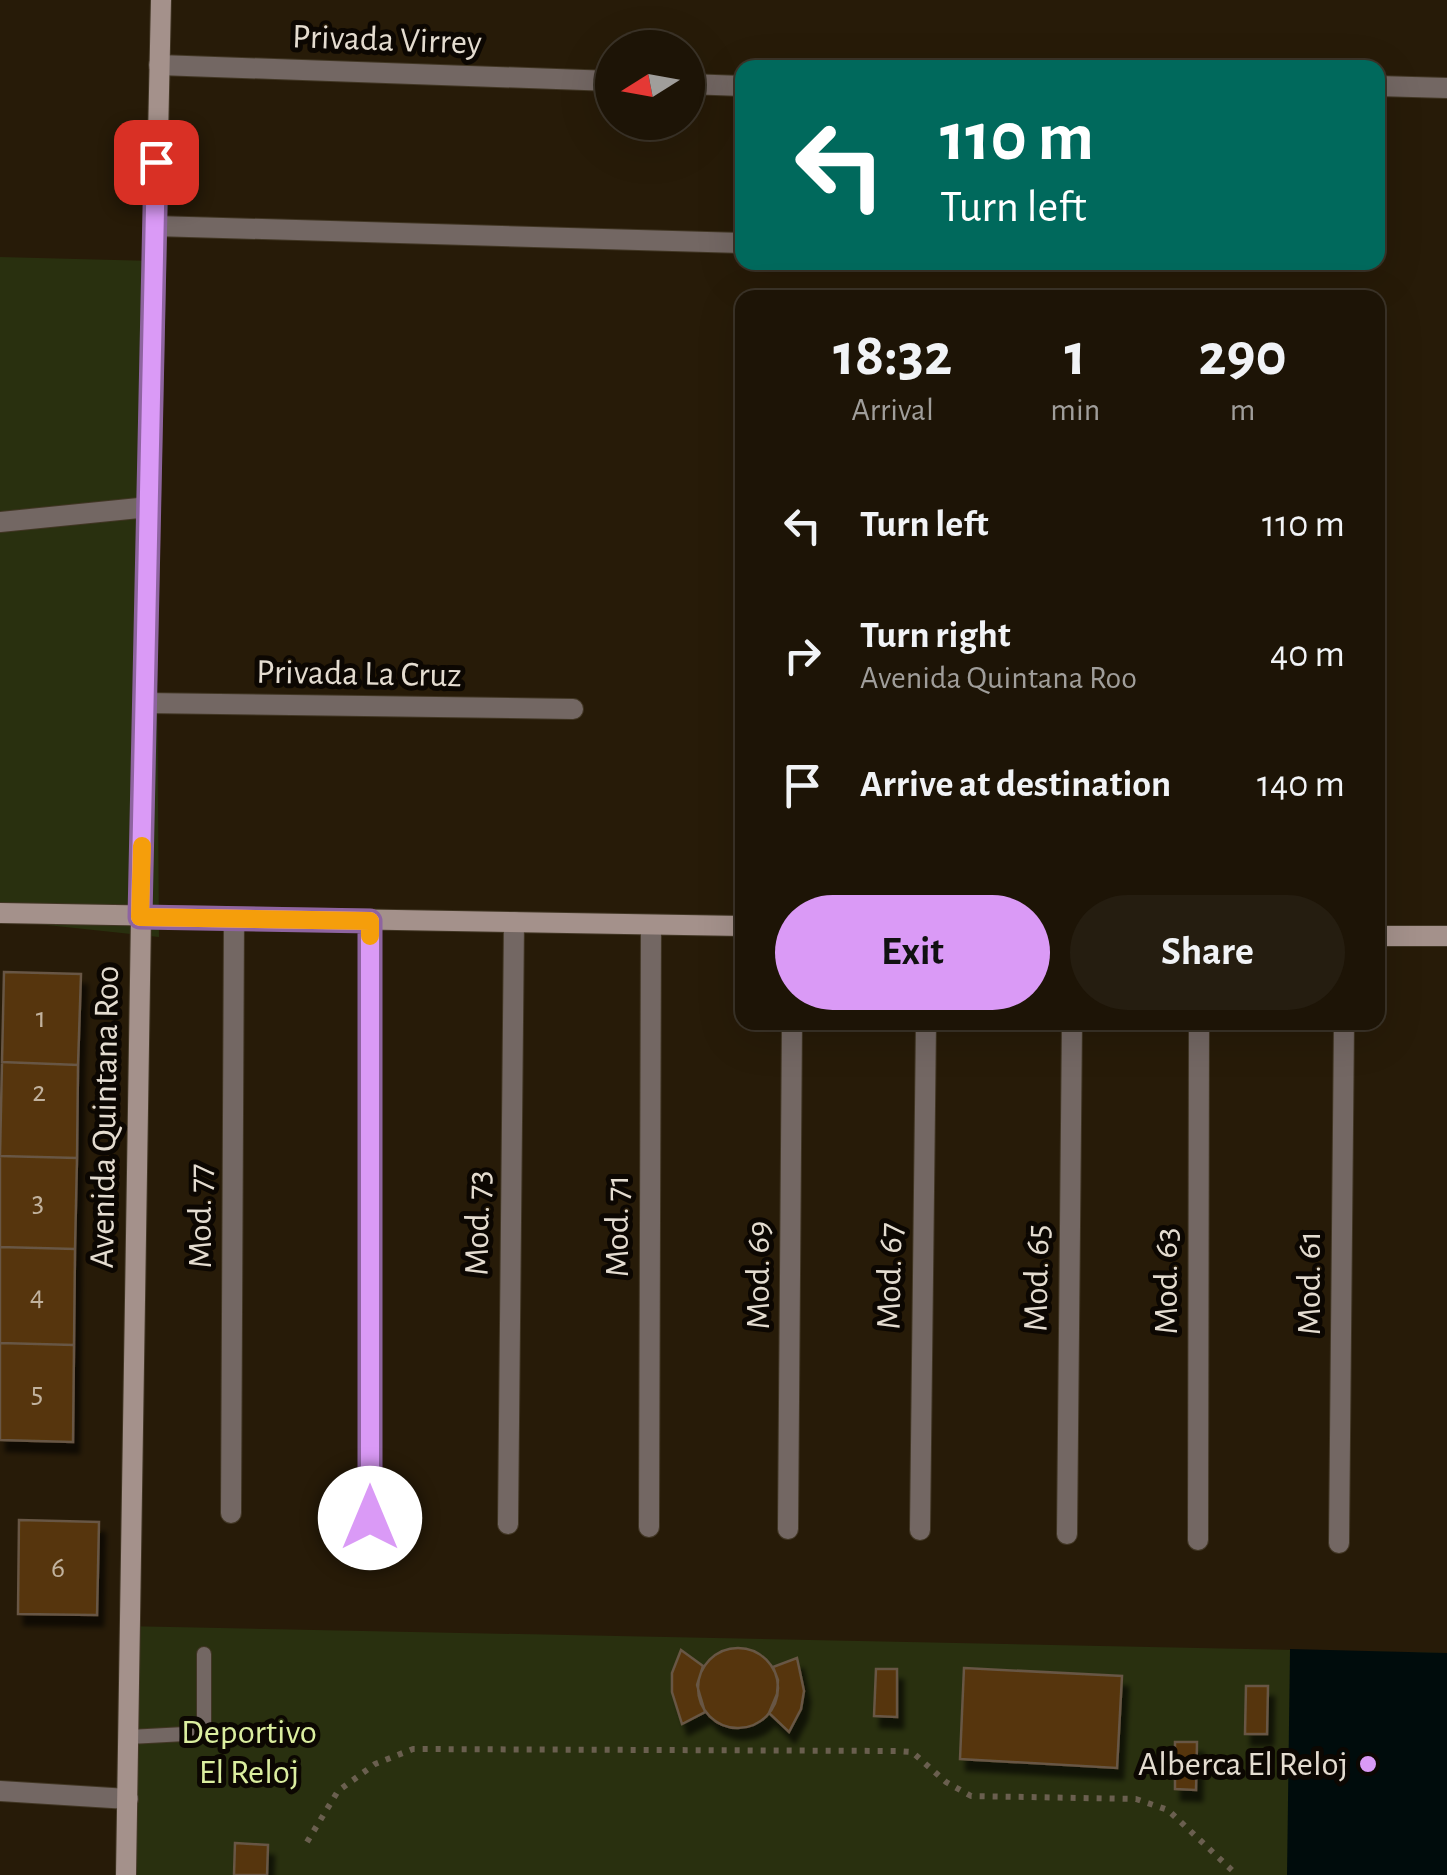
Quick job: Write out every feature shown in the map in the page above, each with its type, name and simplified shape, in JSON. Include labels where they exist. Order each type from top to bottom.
[{"type":"main road","name":"Avenida Quintana Roo","points":[[126,1875],[140,917],[160,0]]},
{"type":"main road","points":[[0,913],[735,926]]},
{"type":"main road","points":[[1385,936],[1447,936]]},
{"type":"street","name":"Privada Virrey","points":[[159,65],[595,80]]},
{"type":"street","points":[[705,85],[735,86]]},
{"type":"street","points":[[1385,86],[1447,88]]},
{"type":"street","points":[[155,226],[735,243]]},
{"type":"street","points":[[0,522],[149,507]]},
{"type":"street","name":"Privada La Cruz","points":[[145,703],[573,710]]},
{"type":"street","name":"Mod. 77","points":[[231,1513],[234,918]]},
{"type":"street","points":[[370,921],[370,1518]]},
{"type":"street","name":"Mod. 73","points":[[508,1524],[514,922]]},
{"type":"street","name":"Mod. 71","points":[[649,1528],[651,924]]},
{"type":"street","name":"Mod. 69","points":[[788,1529],[792,1030]]},
{"type":"street","name":"Mod. 67","points":[[920,1530],[926,1030]]},
{"type":"street","name":"Mod. 65","points":[[1067,1534],[1072,1030]]},
{"type":"street","name":"Mod. 63","points":[[1198,1540],[1199,1030]]},
{"type":"street","name":"Mod. 61","points":[[1339,1543],[1344,1030]]},
{"type":"street","points":[[0,1791],[128,1799]]},
{"type":"lane","points":[[130,1737],[204,1733],[204,1654]]},
{"type":"path","points":[[307,1842],[338,1791],[376,1764],[414,1749],[912,1752],[946,1782],[971,1796],[1136,1798],[1156,1804],[1168,1810],[1237,1875]]},
{"type":"green space","points":[[0,257],[154,261],[159,937],[0,920]]},
{"type":"green space","name":"Deportivo El Reloj","points":[[123,1626],[1447,1653],[1447,1875],[118,1875]]},
{"type":"shaded area","name":"Alberca El Reloj","points":[[1290,1649],[1447,1653],[1447,1875],[1287,1875]]},
{"type":"building","points":[[4,972],[81,974],[78,1065],[2,1062]]},
{"type":"building","points":[[2,1062],[78,1065],[77,1158],[0,1156]]},
{"type":"building","points":[[0,1156],[77,1158],[75,1249],[0,1247]]},
{"type":"building","points":[[0,1247],[75,1249],[74,1345],[0,1343]]},
{"type":"building","points":[[0,1343],[74,1345],[73,1442],[0,1440]]},
{"type":"building","points":[[19,1520],[99,1522],[97,1615],[18,1614]]},
{"type":"building","points":[[738,1648],[753,1651],[766,1660],[775,1673],[775,1703],[766,1716],[753,1725],[738,1728],[723,1725],[710,1716],[701,1703],[698,1688],[701,1673],[710,1660],[723,1651]]},
{"type":"building","points":[[681,1650],[703,1666],[697,1685],[705,1712],[682,1724],[672,1692],[672,1673]]},
{"type":"building","points":[[797,1658],[804,1691],[801,1709],[789,1732],[769,1713],[777,1694],[778,1680],[773,1667]]},
{"type":"building","points":[[964,1668],[1122,1676],[1117,1768],[960,1759]]},
{"type":"building","points":[[876,1669],[897,1669],[897,1717],[874,1716]]},
{"type":"building","points":[[1246,1686],[1268,1686],[1267,1734],[1245,1734]]},
{"type":"building","points":[[1175,1742],[1197,1742],[1196,1790],[1175,1789]]},
{"type":"building","points":[[235,1843],[268,1845],[267,1875],[234,1875]]},
{"type":"slow traffic","points":[[142,846],[140,917],[370,921],[370,936]]},
{"type":"place","name":"Alberca El Reloj","points":[[1368,1764]]},
{"type":"route","points":[[156,162],[140,917],[370,921],[370,1518]]}]
